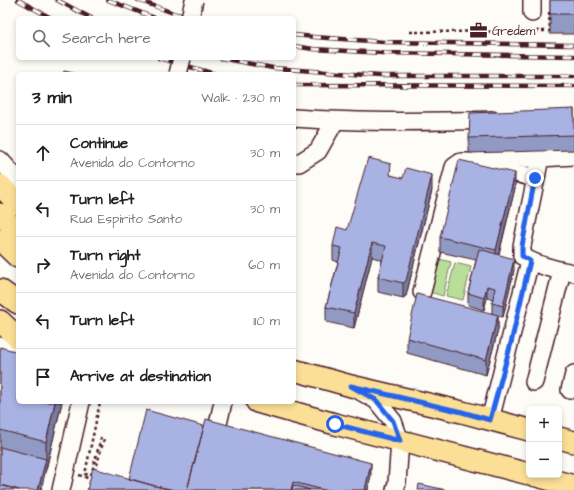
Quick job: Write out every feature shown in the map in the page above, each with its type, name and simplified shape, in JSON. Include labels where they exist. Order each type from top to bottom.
[{"type":"main road","points":[[0,185],[16,202]]},
{"type":"main road","points":[[0,214],[16,230]]},
{"type":"main road","points":[[0,240],[16,255]]},
{"type":"main road","points":[[0,320],[16,336]]},
{"type":"main road","points":[[296,371],[351,386],[462,412],[526,429]]},
{"type":"main road","points":[[264,404],[526,473]]},
{"type":"main road","points":[[562,439],[574,442]]},
{"type":"main road","points":[[544,478],[574,486]]},
{"type":"street","points":[[190,16],[194,0]]},
{"type":"street","points":[[178,72],[182,60]]},
{"type":"street","points":[[296,118],[335,121],[455,121],[511,119]]},
{"type":"street","points":[[296,163],[299,163],[318,151],[335,121]]},
{"type":"street","points":[[422,292],[454,167],[461,162],[472,162],[488,159],[574,156]]},
{"type":"street","points":[[534,382],[568,272],[530,261],[522,256],[522,246],[540,158]]},
{"type":"street","points":[[0,160],[16,178]]},
{"type":"street","points":[[472,162],[535,178]]},
{"type":"street","points":[[490,420],[511,343],[530,261]]},
{"type":"street","points":[[0,346],[16,351]]},
{"type":"street","points":[[570,390],[574,374]]},
{"type":"street","points":[[351,386],[376,400],[393,421],[400,441],[397,483],[395,490]]},
{"type":"street","points":[[61,490],[81,404]]},
{"type":"street","points":[[216,433],[222,404]]},
{"type":"path","points":[[410,32],[550,31],[549,8]]},
{"type":"path","points":[[93,479],[104,439],[101,438],[91,475],[85,474],[100,404]]},
{"type":"green space","points":[[435,258],[451,262],[443,296],[427,291]]},
{"type":"green space","points":[[455,263],[471,267],[463,300],[446,296]]},
{"type":"building","points":[[550,0],[574,0],[574,14],[550,14]]},
{"type":"building","points":[[574,109],[574,135],[469,138],[470,113]]},
{"type":"building","points":[[368,158],[391,164],[390,175],[403,178],[406,168],[432,175],[406,281],[403,283],[378,277],[386,246],[372,243],[354,313],[326,307],[342,248],[333,246],[337,227],[347,230]]},
{"type":"building","points":[[459,160],[515,173],[496,250],[440,237]]},
{"type":"building","points":[[479,249],[514,259],[503,306],[492,303],[495,288],[487,286],[484,298],[468,293]]},
{"type":"building","points":[[417,294],[498,315],[486,360],[407,338]]},
{"type":"building","points":[[0,347],[16,351],[16,404],[55,404],[46,442],[0,430]]},
{"type":"building","points":[[146,410],[204,426],[187,490],[174,490],[129,479]]},
{"type":"building","points":[[206,419],[371,463],[365,490],[324,490],[293,482],[291,490],[187,490]]},
{"type":"building","points":[[0,447],[46,459],[38,490],[19,490],[0,485]]},
{"type":"building","points":[[93,468],[155,486],[174,490],[87,490]]},
{"type":"building","points":[[419,484],[446,490],[418,490]]},
{"type":"building","points":[[0,485],[19,490],[0,490]]},
{"type":"building","points":[[293,485],[310,490],[292,490]]},
{"type":"railway","points":[[18,0],[47,16]]},
{"type":"railway","points":[[57,0],[87,16]]},
{"type":"railway","points":[[108,0],[150,16]]},
{"type":"railway","points":[[138,0],[176,14],[186,16]]},
{"type":"railway","points":[[296,35],[384,42],[574,45]]},
{"type":"railway","points":[[296,46],[313,49],[383,53],[574,56]]},
{"type":"railway","points":[[166,60],[208,72]]},
{"type":"railway","points":[[231,60],[273,68],[379,76],[574,76]]},
{"type":"railway","points":[[296,85],[574,86]]},
{"type":"place","name":"Gredem","points":[[479,31]]},
{"type":"route","points":[[335,424],[400,441],[393,421],[376,400],[351,386],[490,420],[511,343],[530,261],[522,256],[522,246],[535,178]]}]
